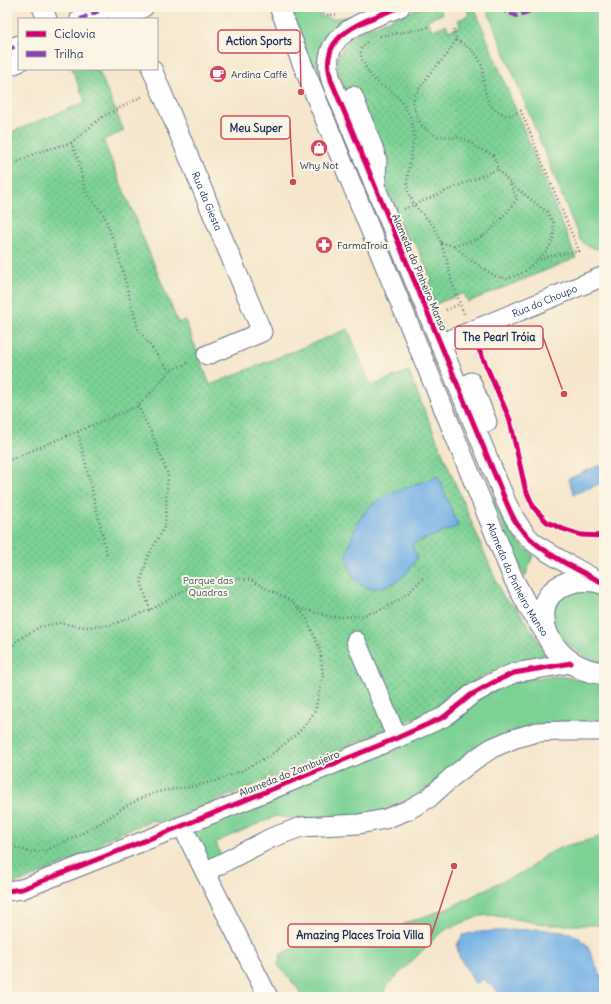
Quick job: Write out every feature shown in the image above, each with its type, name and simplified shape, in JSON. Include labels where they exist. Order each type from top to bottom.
[{"type":"main road","points":[[603,583],[593,580],[575,580],[560,585],[552,592],[546,601],[543,615],[549,640],[559,652],[571,663],[584,669],[604,674]]},
{"type":"street","points":[[42,7],[47,18]]},
{"type":"street","points":[[82,18],[109,7]]},
{"type":"street","name":"Alameda do Pinheiro Manso","points":[[279,7],[514,578],[531,612],[549,640]]},
{"type":"street","name":"Alameda do Pinheiro Manso","points":[[400,7],[347,30],[336,40],[330,52],[328,66],[331,80],[500,490],[517,524],[531,540],[544,550],[603,583]]},
{"type":"street","points":[[7,50],[18,45]]},
{"type":"street","points":[[7,67],[18,62]]},
{"type":"street","name":"Rua da Giesta","points":[[152,70],[262,332],[207,355]]},
{"type":"street","points":[[353,96],[375,153],[377,170],[376,190]]},
{"type":"street","name":"Rua do Choupo","points":[[440,344],[604,276]]},
{"type":"street","points":[[471,382],[489,427],[494,463],[500,490]]},
{"type":"street","points":[[356,641],[397,738]]},
{"type":"street","name":"Alameda do Zambujeiro","points":[[7,891],[22,890],[397,738],[444,717],[471,695],[514,673],[571,663]]},
{"type":"street","points":[[205,872],[271,838],[301,827],[359,824],[385,819],[408,810],[429,798],[452,777],[474,760],[492,748],[513,738],[537,732],[604,731]]},
{"type":"street","points":[[182,826],[268,997]]},
{"type":"path","points":[[309,7],[322,13],[341,16]]},
{"type":"path","points":[[374,38],[423,29],[429,26]]},
{"type":"path","points":[[454,29],[456,40],[447,55],[430,73],[416,93],[413,101],[415,111],[421,124],[429,132],[438,136],[462,138],[472,143],[476,148],[485,150],[493,155],[498,168],[509,182],[517,198],[514,204],[487,233],[466,243],[454,246]]},
{"type":"path","points":[[370,40],[361,49],[361,58],[372,78],[392,91],[403,103],[411,118],[414,136],[407,180],[408,191],[414,205],[433,226],[441,243],[451,280],[471,331]]},
{"type":"path","points":[[456,40],[477,55],[482,66],[489,105],[499,113],[508,116],[521,111],[578,251],[548,256],[532,263]]},
{"type":"path","points":[[7,167],[38,152],[71,143],[102,117],[160,89]]},
{"type":"path","points":[[71,143],[78,159],[85,190],[104,215],[117,250],[138,329],[169,371]]},
{"type":"path","points":[[386,216],[498,168]]},
{"type":"path","points":[[441,243],[454,246],[472,261],[495,276],[508,279],[524,272],[532,263],[541,258],[553,240],[553,222],[547,212],[509,182]]},
{"type":"path","points":[[7,461],[138,406],[169,371],[207,355]]},
{"type":"path","points":[[138,406],[153,436],[168,475],[165,526],[148,556],[141,582],[150,610]]},
{"type":"path","points":[[78,432],[106,554]]},
{"type":"path","points":[[298,608],[332,617],[361,616],[386,608],[408,593],[424,576]]},
{"type":"path","points":[[7,650],[18,640],[39,627],[59,622],[84,627],[111,625],[150,610],[199,582],[222,578],[251,580],[291,601],[307,619],[320,650],[323,677],[315,711],[308,722],[271,755],[241,771],[215,781],[196,786],[161,791],[144,797],[126,806],[93,828],[45,851],[29,852],[7,844]]},
{"type":"green space","points":[[288,7],[303,7],[317,15],[332,19],[352,16],[352,18],[339,24],[328,37],[321,51],[318,63],[323,83],[320,84]]},
{"type":"green space","points":[[422,7],[439,7],[442,14],[427,20],[432,30],[446,25],[449,31],[460,26],[458,20],[469,15],[466,7],[474,7],[576,258],[468,302],[464,293],[433,305],[428,294],[431,279],[416,244],[405,237],[387,189],[383,164],[348,97],[337,70],[339,54],[348,40],[360,31]]},
{"type":"green space","points":[[492,7],[604,7],[604,245],[596,249],[586,245],[580,240],[487,9]]},
{"type":"green space","name":"Parque das Quadras","points":[[72,70],[98,70],[124,131],[103,140],[178,323],[185,320],[210,385],[348,329],[371,386],[408,371],[503,597],[517,608],[551,659],[505,666],[477,679],[439,708],[161,824],[152,820],[106,839],[93,852],[23,881],[7,883],[7,134],[85,102]]},
{"type":"green space","points":[[494,496],[509,528],[518,542],[533,555],[525,577],[491,498]]},
{"type":"green space","points":[[590,590],[604,594],[604,663],[590,659],[568,645],[557,633],[554,627],[555,605],[568,592]]},
{"type":"green space","points":[[548,676],[604,683],[604,722],[561,722],[434,784],[400,807],[367,816],[295,819],[276,816],[216,842],[221,857],[208,863],[191,828],[471,703],[508,683]]},
{"type":"green space","points":[[604,835],[604,925],[550,925],[491,915],[480,916],[447,929],[437,936],[388,985],[381,997],[302,997],[300,991],[278,965],[281,954],[311,940],[345,942],[379,938],[408,922],[449,908],[498,883],[528,870],[545,855],[565,846]]},
{"type":"water","points":[[600,465],[604,476],[604,482],[574,494],[568,479]]},
{"type":"water","points":[[438,476],[458,526],[412,544],[417,558],[407,573],[396,582],[390,585],[371,589],[356,581],[351,573],[347,559],[347,551],[357,523],[369,507],[387,495]]},
{"type":"water","points":[[539,929],[569,933],[579,937],[587,945],[604,984],[604,997],[492,997],[497,991],[483,979],[476,985],[459,956],[457,945],[463,935],[476,932]]},
{"type":"marked path","points":[[82,18],[109,7]]},
{"type":"marked path","points":[[500,7],[506,12],[517,16],[528,12],[531,7]]},
{"type":"marked path","points":[[7,50],[18,45]]},
{"type":"cycle path","points":[[400,7],[359,24],[340,37],[334,44],[329,56],[331,80],[514,519],[525,534],[556,558],[601,582]]},
{"type":"cycle path","points":[[471,331],[510,420],[525,488],[534,508],[547,522],[563,529],[581,535],[604,536]]},
{"type":"cycle path","points":[[7,891],[22,889],[182,826],[397,738],[444,717],[471,695],[514,673],[571,663]]},
{"type":"place","name":"Ardina Caffé","points":[[218,74]]},
{"type":"place","name":"Action Sports","points":[[301,92]]},
{"type":"place","name":"Why Not","points":[[319,148]]},
{"type":"place","name":"Meu Super","points":[[293,182]]},
{"type":"place","name":"FarmaTroia","points":[[324,245]]},
{"type":"place","name":"The Pearl Tróia","points":[[564,394]]},
{"type":"place","name":"Amazing Places Troia Villa","points":[[454,866]]}]
